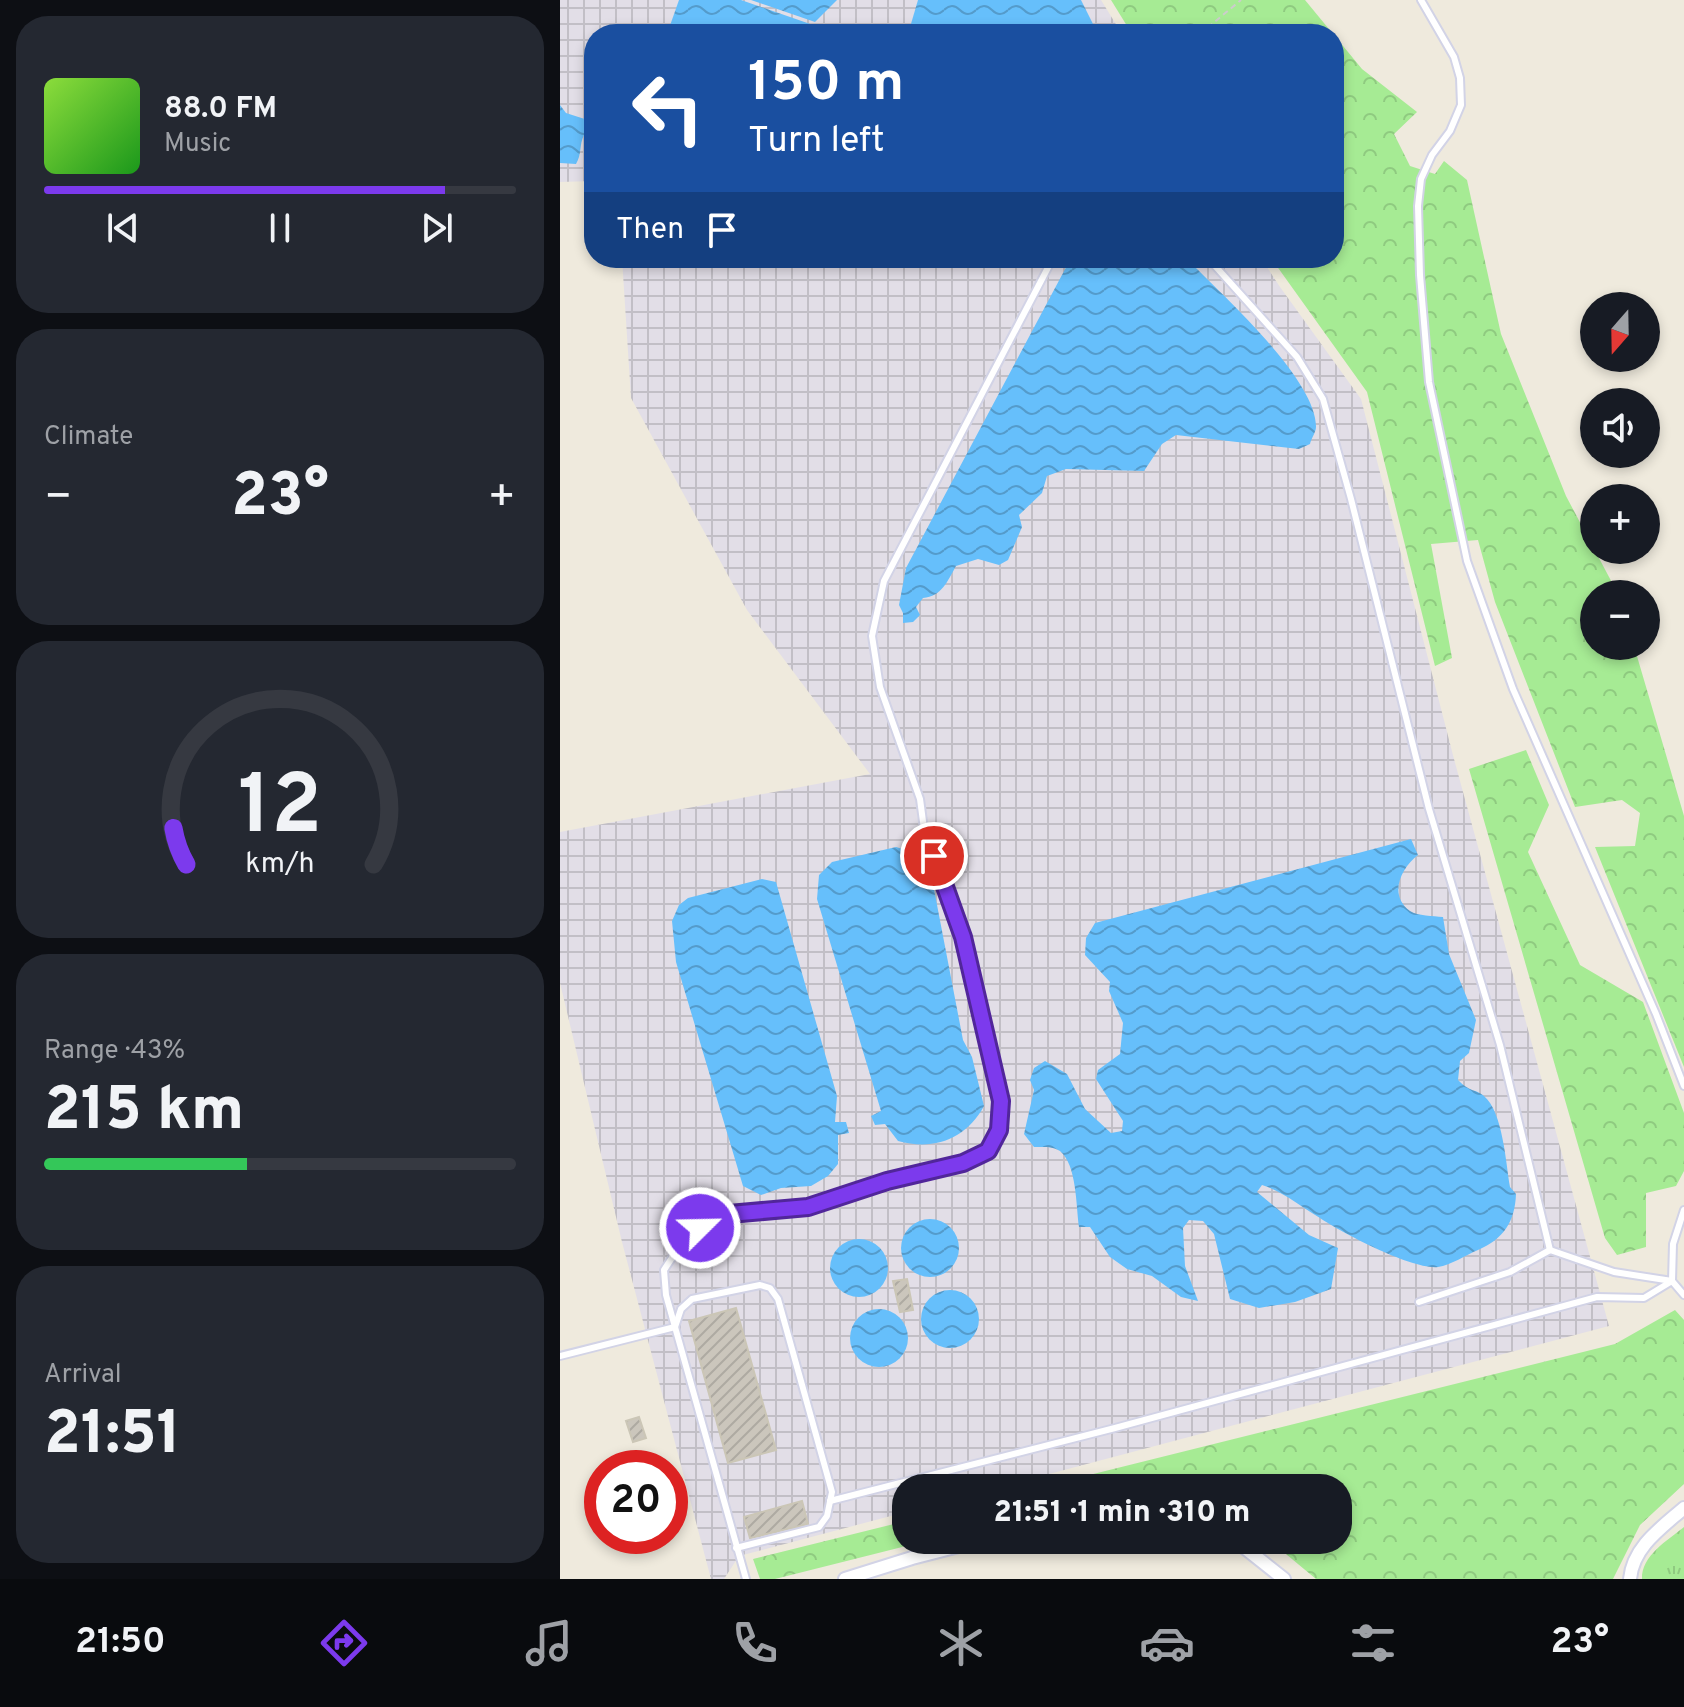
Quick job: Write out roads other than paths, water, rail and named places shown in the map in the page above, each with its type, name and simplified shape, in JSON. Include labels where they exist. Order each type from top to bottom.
[{"type":"street","points":[[1630,1579],[1632,1563],[1650,1538],[1684,1508]]},
{"type":"street","points":[[845,1579],[928,1554]]},
{"type":"street","points":[[1253,1554],[1284,1579]]},
{"type":"lane","points":[[1421,0],[1454,57],[1460,78],[1461,105],[1450,131],[1432,155],[1421,179],[1418,206],[1429,382],[1467,561],[1513,689],[1656,1014],[1684,1086]]},
{"type":"lane","points":[[746,1579],[666,1295],[664,1270],[683,1241],[718,1215],[808,1207],[887,1181],[963,1163],[988,1151],[999,1130],[1001,1101],[963,937],[924,829],[920,799],[880,687],[872,636],[884,581],[1048,268]]},
{"type":"lane","points":[[1217,268],[1297,357],[1323,399],[1429,809],[1500,1045],[1550,1250]]},
{"type":"lane","points":[[1672,1281],[1673,1244],[1684,1210]]},
{"type":"lane","points":[[1419,1302],[1510,1272],[1550,1250],[1614,1272],[1672,1281],[1684,1295]]},
{"type":"lane","points":[[830,1501],[1115,1428],[1597,1297],[1644,1298],[1672,1281]]},
{"type":"lane","points":[[675,1327],[681,1309],[692,1299],[760,1285],[770,1288],[778,1299],[832,1492],[827,1516],[819,1527],[736,1548]]},
{"type":"lane","points":[[560,1356],[675,1327]]},
{"type":"water","points":[[679,0],[741,0],[810,24],[671,24]]},
{"type":"water","points":[[751,0],[837,0],[815,22]]},
{"type":"water","points":[[918,0],[1081,0],[1093,24],[911,24]]},
{"type":"water","points":[[560,105],[566,113],[584,119],[584,135],[576,164],[560,163]]},
{"type":"water","points":[[1066,268],[1196,268],[1264,337],[1301,385],[1312,407],[1315,431],[1310,444],[1299,449],[1176,435],[1162,444],[1144,471],[1066,469],[1047,476],[1042,493],[1019,515],[1022,527],[1008,560],[999,565],[978,559],[956,566],[947,583],[935,594],[923,598],[916,607],[920,615],[913,622],[903,623],[899,605],[906,568]]},
{"type":"water","points":[[1411,839],[1418,855],[1402,874],[1398,890],[1403,905],[1413,913],[1443,917],[1449,954],[1476,1020],[1469,1053],[1460,1061],[1458,1080],[1484,1096],[1500,1126],[1510,1187],[1516,1194],[1513,1213],[1506,1228],[1487,1246],[1458,1260],[1438,1267],[1427,1266],[1395,1257],[1360,1241],[1285,1195],[1262,1185],[1257,1192],[1309,1235],[1338,1248],[1331,1289],[1295,1302],[1259,1308],[1230,1299],[1214,1234],[1203,1221],[1189,1220],[1183,1228],[1185,1266],[1198,1301],[1181,1297],[1152,1276],[1127,1269],[1110,1257],[1090,1227],[1079,1227],[1073,1176],[1066,1157],[1054,1148],[1034,1147],[1024,1134],[1034,1090],[1030,1080],[1034,1068],[1045,1061],[1067,1074],[1085,1109],[1111,1133],[1122,1131],[1123,1121],[1096,1079],[1098,1070],[1120,1054],[1123,1023],[1109,991],[1110,982],[1085,955],[1086,938],[1095,923]]},
{"type":"water","points":[[896,847],[919,854],[933,884],[963,1040],[972,1057],[984,1106],[968,1127],[948,1140],[936,1143],[898,1141],[885,1124],[875,1125],[871,1116],[881,1111],[817,899],[819,875],[832,862]]},
{"type":"water","points":[[762,879],[776,882],[837,1096],[835,1122],[846,1122],[849,1133],[838,1135],[838,1164],[828,1176],[811,1186],[781,1188],[761,1195],[743,1186],[676,962],[672,921],[679,905],[688,898]]},
{"type":"water","points":[[930,1219],[951,1227],[959,1248],[951,1269],[930,1277],[909,1269],[901,1248],[909,1227]]},
{"type":"water","points":[[859,1239],[880,1247],[888,1268],[880,1289],[859,1297],[838,1289],[830,1268],[838,1247]]},
{"type":"water","points":[[950,1290],[971,1298],[979,1319],[971,1340],[950,1348],[929,1340],[921,1319],[929,1298]]},
{"type":"water","points":[[879,1309],[900,1317],[908,1338],[900,1359],[879,1367],[858,1359],[850,1338],[858,1317]]}]
